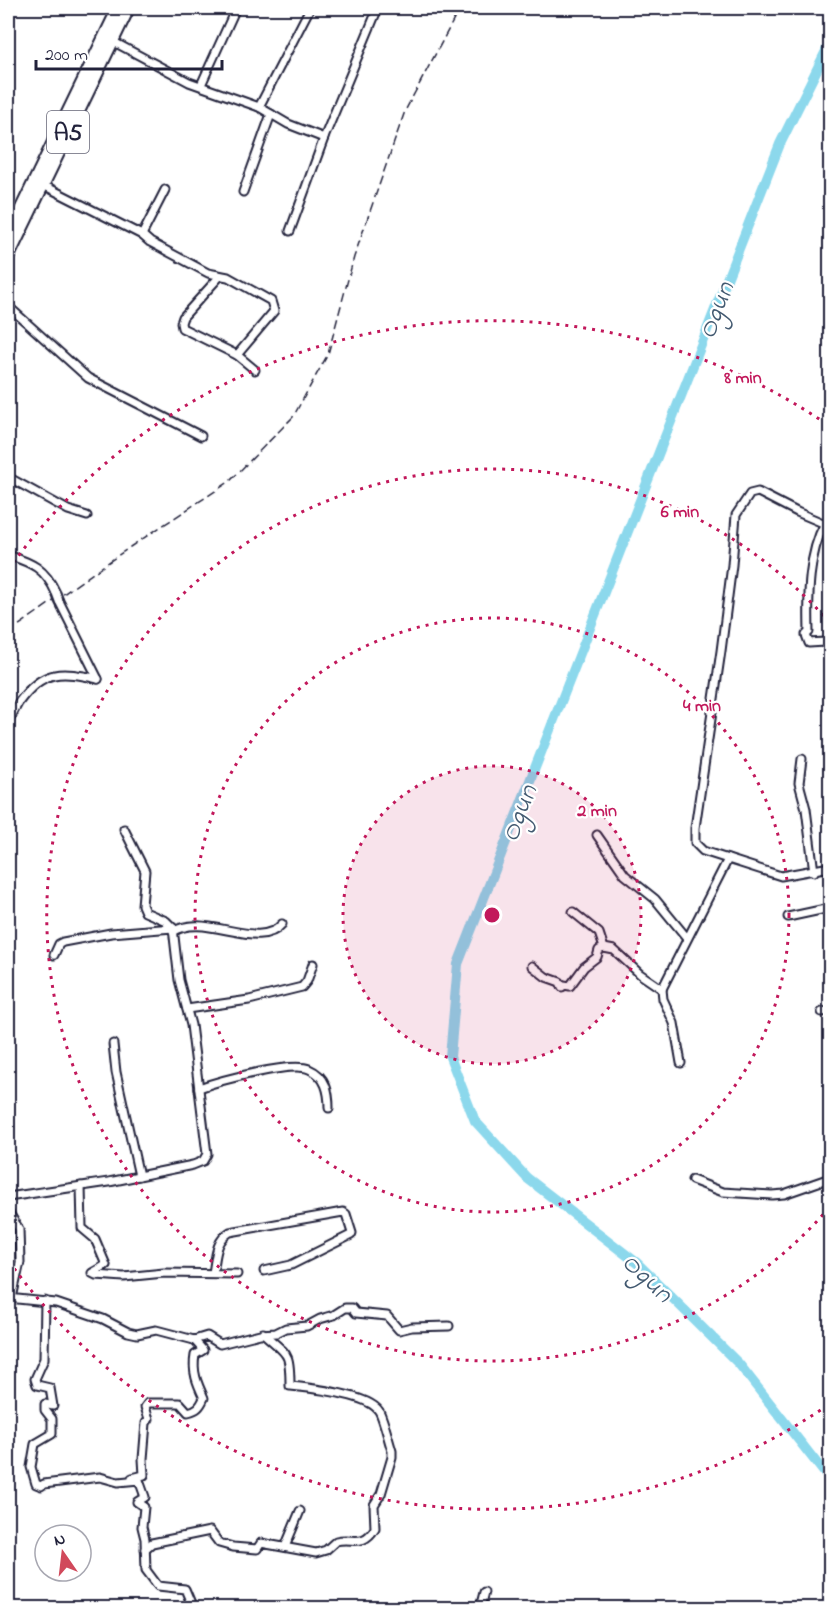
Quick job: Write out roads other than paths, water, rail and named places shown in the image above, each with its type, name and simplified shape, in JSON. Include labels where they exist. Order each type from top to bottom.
[{"type":"highway","name":"A5","points":[[8,237],[118,8]]},
{"type":"highway","name":"A5","points":[[8,256],[128,8]]},
{"type":"street","points":[[201,85],[236,8]]},
{"type":"street","points":[[259,107],[310,8]]},
{"type":"street","points":[[290,231],[324,138],[378,8]]},
{"type":"street","points":[[112,41],[189,82],[259,107],[288,124],[324,138]]},
{"type":"street","points":[[243,192],[271,114]]},
{"type":"street","points":[[43,185],[142,235],[150,242],[208,273],[228,277],[271,301],[274,310],[237,355]]},
{"type":"street","points":[[142,235],[165,190]]},
{"type":"street","points":[[220,276],[183,317],[182,328],[237,355],[255,370]]},
{"type":"street","points":[[8,306],[88,378],[201,436]]},
{"type":"street","points":[[8,477],[68,510],[87,516]]},
{"type":"street","points":[[831,644],[809,643],[806,634],[810,632],[810,588],[816,539],[828,524],[797,512],[758,492],[750,494],[736,515],[724,630],[695,828],[695,843],[698,848],[781,876],[814,872],[831,867]]},
{"type":"street","points":[[8,555],[46,573],[98,679],[59,673],[44,677],[31,687],[18,703],[8,722]]},
{"type":"street","points":[[802,759],[799,783],[806,809],[814,872]]},
{"type":"street","points":[[8,1197],[193,1166],[203,1161],[207,1154],[199,1088],[173,930],[166,921],[143,910],[145,871],[124,829]]},
{"type":"street","points":[[597,835],[625,875],[655,899],[687,938]]},
{"type":"street","points":[[681,1064],[674,1023],[663,999],[662,989],[728,859]]},
{"type":"street","points":[[789,917],[831,908]]},
{"type":"street","points":[[573,912],[599,933],[604,948]]},
{"type":"street","points":[[54,955],[59,944],[63,942],[111,933],[214,927],[263,935],[277,930],[282,924]]},
{"type":"street","points":[[532,966],[546,977],[560,982],[562,987],[570,986],[584,967],[597,957],[599,950],[604,948],[614,950],[640,974],[662,989]]},
{"type":"street","points":[[187,1009],[249,1000],[302,987],[307,981],[313,964]]},
{"type":"street","points":[[822,1012],[831,1011]]},
{"type":"street","points":[[113,1044],[116,1072],[139,1176]]},
{"type":"street","points":[[199,1088],[262,1072],[293,1067],[307,1068],[322,1079],[327,1087],[329,1108]]},
{"type":"street","points":[[692,1180],[723,1192],[772,1195],[784,1194],[831,1178]]},
{"type":"street","points":[[81,1186],[82,1228],[95,1239],[106,1265],[92,1273],[108,1277],[237,1274]]},
{"type":"street","points":[[8,1211],[19,1229],[20,1262],[10,1298],[45,1300],[103,1319],[128,1332],[137,1334],[156,1330],[194,1340],[207,1336],[220,1344],[276,1333],[296,1326],[307,1326],[345,1308],[352,1308],[356,1314],[387,1316],[399,1330],[412,1327],[449,1326]]},
{"type":"street","points":[[213,1273],[219,1241],[230,1232],[343,1212],[346,1214],[351,1235],[291,1264],[264,1270]]},
{"type":"street","points":[[45,1300],[44,1359],[35,1379],[37,1386],[50,1388],[53,1406],[45,1404],[45,1410],[52,1419],[52,1434],[35,1444],[31,1467],[36,1484],[41,1486],[100,1477],[118,1482],[139,1480],[145,1497],[136,1502],[144,1507],[142,1527],[146,1570],[158,1586],[185,1589],[193,1608]]},
{"type":"street","points":[[145,1549],[152,1544],[210,1531],[219,1544],[257,1549],[261,1544],[316,1554],[326,1550],[336,1541],[360,1541],[369,1536],[375,1528],[374,1505],[381,1494],[392,1451],[379,1411],[362,1399],[348,1395],[290,1386],[289,1358],[278,1344],[264,1334]]},
{"type":"street","points":[[118,1482],[144,1475],[146,1423],[149,1419],[145,1407],[148,1402],[180,1403],[188,1412],[196,1410],[201,1405],[204,1398],[195,1378],[194,1363],[195,1355],[203,1350],[194,1340]]},
{"type":"street","points":[[285,1547],[300,1511]]},
{"type":"street","points":[[480,1608],[484,1592]]},
{"type":"waterway","name":"Ogun","points":[[830,43],[780,144],[458,964],[450,1057],[475,1121],[527,1178],[637,1263],[739,1364],[830,1480]]},
{"type":"railway","points":[[8,633],[130,547],[229,482],[293,417],[328,354],[354,257],[405,111],[460,8]]}]
